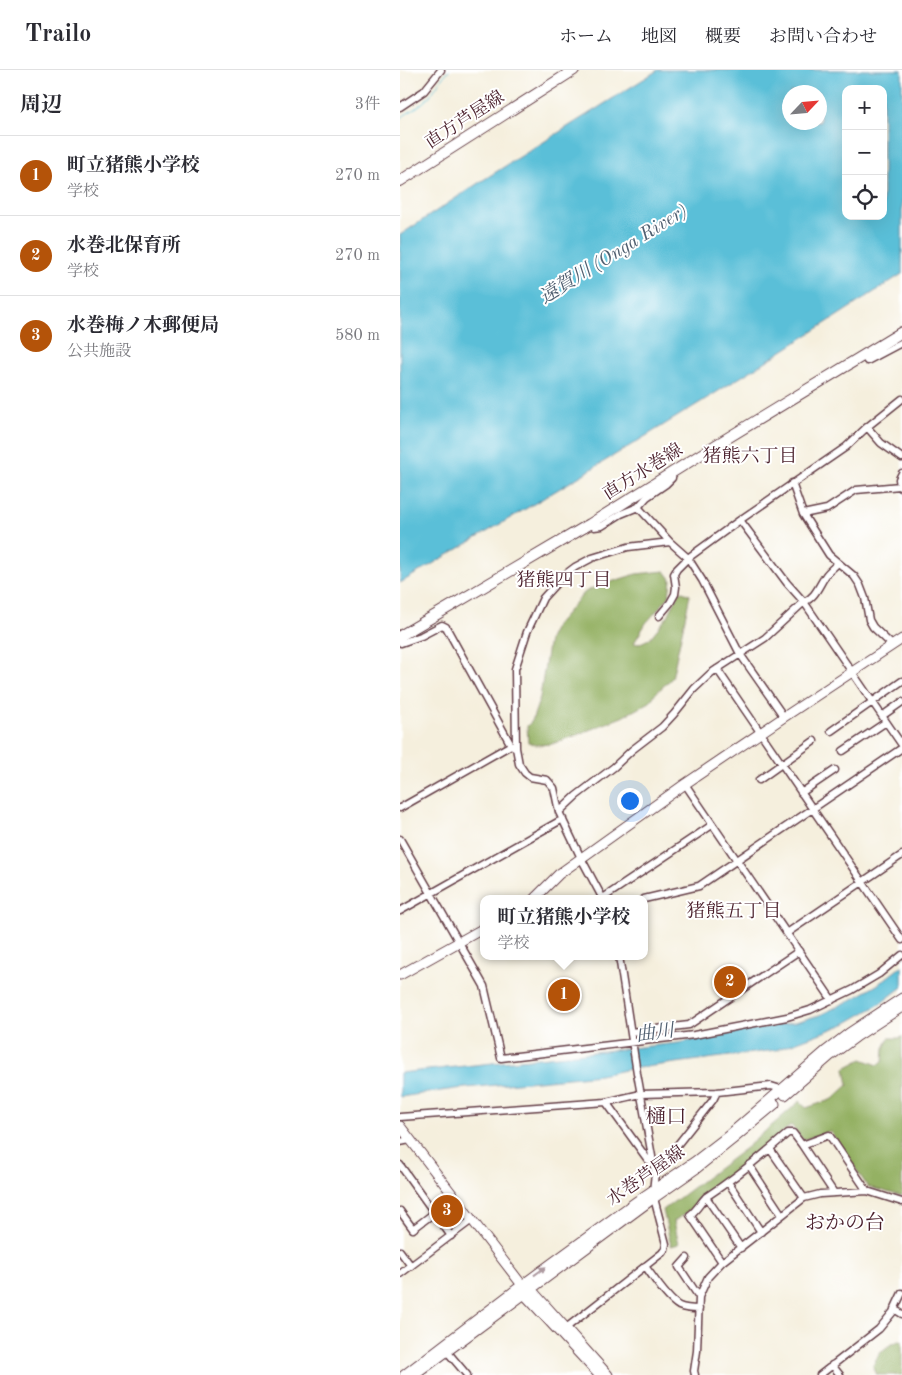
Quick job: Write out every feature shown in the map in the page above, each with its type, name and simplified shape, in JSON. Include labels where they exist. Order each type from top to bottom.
[{"type":"main road","name":"直方芦屋線","points":[[400,181],[574,70]]},
{"type":"main road","name":"直方水巻線","points":[[400,636],[590,524],[902,332]]},
{"type":"street","points":[[400,107],[424,91],[441,70]]},
{"type":"street","points":[[862,356],[867,361],[902,344]]},
{"type":"street","points":[[659,616],[675,594],[674,574],[676,569],[688,558],[792,483],[846,447],[867,427],[902,399]]},
{"type":"street","points":[[867,427],[881,443],[902,458]]},
{"type":"street","points":[[590,524],[594,527],[602,526],[621,514],[638,507],[672,478],[672,473]]},
{"type":"street","points":[[803,514],[827,509],[856,490],[901,488],[899,479],[902,473]]},
{"type":"street","points":[[792,483],[803,514],[829,555],[854,576],[866,598],[869,620],[873,627],[892,645]]},
{"type":"street","points":[[638,507],[670,542],[688,558],[702,580],[740,654],[784,717]]},
{"type":"street","points":[[648,898],[699,886],[902,747],[804,602],[787,584],[740,520]]},
{"type":"street","points":[[513,747],[515,669],[527,632],[543,598],[563,576],[592,558],[628,546],[670,542]]},
{"type":"street","points":[[559,812],[662,726],[694,689],[711,673],[765,638],[804,602],[810,600],[826,575],[838,563]]},
{"type":"street","points":[[400,642],[420,636],[442,625],[446,627],[513,747],[519,764],[525,773],[547,780],[554,788],[559,812],[601,895]]},
{"type":"street","points":[[538,895],[559,874],[685,784],[902,639]]},
{"type":"street","points":[[717,669],[902,940]]},
{"type":"street","points":[[831,731],[902,681]]},
{"type":"street","points":[[844,751],[902,702]]},
{"type":"street","points":[[759,780],[814,742]]},
{"type":"street","points":[[400,808],[513,747]]},
{"type":"street","points":[[801,793],[835,770]]},
{"type":"street","points":[[685,784],[832,1000]]},
{"type":"street","points":[[400,911],[563,819]]},
{"type":"street","points":[[607,895],[712,825]]},
{"type":"street","points":[[400,839],[484,986],[501,1058],[694,1035],[787,1017],[810,1010],[852,990],[879,974],[902,955]]},
{"type":"street","points":[[787,934],[902,855]]},
{"type":"street","points":[[400,975],[480,930]]},
{"type":"street","points":[[631,1032],[689,1025],[799,951]]},
{"type":"street","points":[[566,1328],[662,1253],[666,1244],[653,1195],[655,1173],[620,960]]},
{"type":"street","name":"水巻芦屋線","points":[[785,1091],[826,1050],[902,998]]},
{"type":"street","name":"水巻芦屋線","points":[[404,1375],[445,1348],[653,1195],[830,1056],[902,1006]]},
{"type":"street","points":[[400,1117],[606,1102],[641,1094],[717,1092],[771,1086],[785,1091]]},
{"type":"street","points":[[655,1173],[714,1100],[717,1092]]},
{"type":"street","points":[[606,1102],[648,1160],[653,1162]]},
{"type":"street","points":[[400,1126],[526,1289],[599,1375]]},
{"type":"street","points":[[722,1262],[690,1215],[697,1210],[700,1203],[706,1197],[770,1149],[788,1132],[793,1133],[834,1193]]},
{"type":"street","points":[[802,1145],[829,1135],[867,1191]]},
{"type":"street","points":[[400,1142],[410,1140]]},
{"type":"street","points":[[770,1149],[804,1198]]},
{"type":"street","points":[[400,1165],[451,1236]]},
{"type":"street","points":[[749,1165],[782,1215]]},
{"type":"street","points":[[728,1182],[761,1232]]},
{"type":"street","points":[[695,1375],[699,1297],[708,1277],[722,1262],[804,1198],[820,1194],[867,1191],[902,1202]]},
{"type":"street","points":[[706,1197],[741,1248]]},
{"type":"street","points":[[400,1211],[413,1229],[434,1213]]},
{"type":"street","points":[[400,1274],[472,1219]]},
{"type":"street","points":[[400,1251],[411,1266]]},
{"type":"street","points":[[687,1258],[679,1267],[699,1297]]},
{"type":"street","points":[[645,1266],[678,1305],[699,1309]]},
{"type":"street","points":[[526,1289],[566,1328],[608,1375]]},
{"type":"street","points":[[820,1375],[879,1329],[894,1309],[902,1293]]},
{"type":"street","points":[[894,1309],[902,1314]]},
{"type":"street","points":[[445,1348],[467,1375]]},
{"type":"street","name":"水巻芦屋線","points":[[415,1375],[445,1348]]},
{"type":"street","points":[[832,1366],[840,1375]]},
{"type":"green space","points":[[665,571],[671,579],[669,597],[646,623],[634,643],[638,644],[649,639],[668,616],[680,591],[690,595],[672,678],[655,694],[650,702],[622,717],[552,744],[536,745],[528,742],[527,726],[532,721],[540,697],[549,639],[556,625],[585,592],[595,587],[636,574]]},
{"type":"green space","points":[[902,1036],[902,1196],[868,1187],[830,1131],[803,1140],[791,1125],[745,1165],[698,1199],[693,1208],[674,1221],[679,1244],[671,1246],[663,1210],[747,1147],[800,1101],[806,1108],[833,1099],[848,1085],[845,1068],[862,1059],[878,1065],[883,1061],[884,1048],[889,1038],[900,1038]]},
{"type":"green space","points":[[902,1340],[902,1375],[877,1375],[873,1366],[878,1357],[888,1346]]},
{"type":"water","name":"遠賀川 (Onga River)","points":[[658,70],[902,70],[902,274],[653,432],[400,583],[400,235],[480,182]]},
{"type":"water","points":[[902,966],[902,987],[880,1004],[845,1024],[776,1050],[630,1069],[600,1075],[455,1089],[400,1097],[400,1073],[678,1043],[795,1022],[820,1015],[851,1000],[877,985]]},
{"type":"waterway","points":[[400,118],[425,101],[449,70]]},
{"type":"place","name":"水巻北保育所","points":[[730,982]]},
{"type":"place","name":"町立猪熊小学校","points":[[564,995]]},
{"type":"place","name":"水巻梅ノ木郵便局","points":[[447,1211]]},
{"type":"district","name":"猪熊六丁目","points":[[750,457]]},
{"type":"district","name":"猪熊四丁目","points":[[564,581]]},
{"type":"district","name":"猪熊五丁目","points":[[734,912]]},
{"type":"district","name":"樋口","points":[[666,1118]]},
{"type":"district","name":"おかの台","points":[[845,1224]]},
{"type":"water label","name":"曲川","points":[[655,1034]]}]
